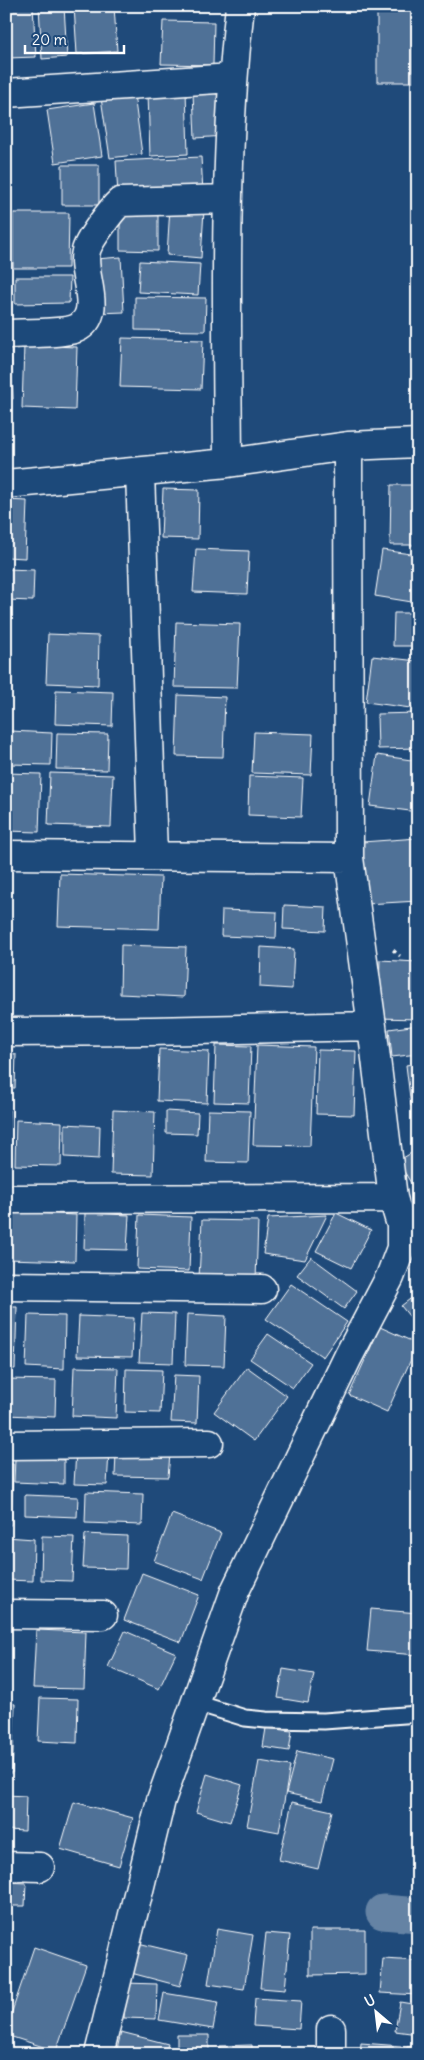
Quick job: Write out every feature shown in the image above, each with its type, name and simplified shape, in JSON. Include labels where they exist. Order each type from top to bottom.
[{"type":"street","points":[[228,463],[227,198],[232,78],[240,6]]},
{"type":"street","points":[[6,93],[232,78]]},
{"type":"street","points":[[6,334],[68,331],[78,328],[87,320],[90,307],[84,261],[86,250],[109,213],[120,202],[227,198]]},
{"type":"street","points":[[6,484],[228,463],[348,446],[418,443]]},
{"type":"street","points":[[99,2054],[161,1800],[235,1591],[348,1357],[390,1277],[409,1220],[393,1198],[349,858],[348,446]]},
{"type":"street","points":[[140,472],[153,855]]},
{"type":"street","points":[[6,856],[153,855],[349,858]]},
{"type":"street","points":[[6,1032],[372,1026]]},
{"type":"street","points":[[6,1199],[393,1198]]},
{"type":"street","points":[[6,1286],[262,1288]]},
{"type":"street","points":[[6,1445],[209,1443]]},
{"type":"street","points":[[6,1614],[104,1615]]},
{"type":"street","points":[[6,1866],[40,1867]]},
{"type":"lane","points":[[196,1703],[245,1718],[266,1720],[324,1721],[418,1714]]},
{"type":"building","points":[[6,6],[33,6],[36,57],[8,58]]},
{"type":"building","points":[[39,6],[64,6],[67,57],[42,59]]},
{"type":"building","points":[[74,6],[114,6],[117,51],[77,54]]},
{"type":"building","points":[[377,6],[413,6],[413,82],[377,82]]},
{"type":"building","points":[[163,21],[214,22],[213,65],[161,64]]},
{"type":"building","points":[[186,91],[188,154],[150,156],[148,93]]},
{"type":"building","points":[[222,92],[225,136],[195,138],[193,93]]},
{"type":"building","points":[[134,94],[142,154],[110,158],[101,98]]},
{"type":"building","points":[[94,103],[102,156],[55,163],[47,110]]},
{"type":"building","points":[[201,157],[203,192],[118,196],[116,161]]},
{"type":"building","points":[[62,165],[99,165],[99,205],[62,205]]},
{"type":"building","points":[[120,207],[158,207],[158,251],[120,250]]},
{"type":"building","points":[[170,207],[204,210],[201,258],[167,255]]},
{"type":"building","points":[[13,213],[69,213],[68,268],[13,268]]},
{"type":"building","points":[[121,257],[124,312],[99,313],[96,259]]},
{"type":"building","points":[[140,261],[200,264],[198,295],[138,292]]},
{"type":"building","points":[[15,277],[70,277],[69,303],[15,304]]},
{"type":"building","points":[[135,297],[206,298],[205,331],[135,330]]},
{"type":"building","points":[[122,338],[203,340],[201,389],[120,387]]},
{"type":"building","points":[[24,345],[77,347],[75,410],[22,408]]},
{"type":"building","points":[[6,346],[11,346],[13,399],[6,399]]},
{"type":"building","points":[[391,485],[418,485],[418,545],[390,545]]},
{"type":"building","points":[[163,489],[199,490],[198,539],[161,538]]},
{"type":"building","points":[[6,500],[27,501],[25,558],[6,557]]},
{"type":"building","points":[[196,549],[249,551],[247,594],[193,592]]},
{"type":"building","points":[[382,550],[418,555],[418,603],[375,596]]},
{"type":"building","points":[[6,569],[34,570],[33,601],[6,600]]},
{"type":"building","points":[[394,613],[418,613],[418,646],[393,646]]},
{"type":"building","points":[[176,622],[240,624],[237,688],[174,687]]},
{"type":"building","points":[[48,634],[99,636],[98,685],[46,683]]},
{"type":"building","points":[[372,656],[418,661],[418,709],[366,702]]},
{"type":"building","points":[[56,690],[113,692],[112,726],[55,724]]},
{"type":"building","points":[[178,695],[225,697],[223,757],[176,756]]},
{"type":"building","points":[[418,713],[418,748],[378,749],[377,714]]},
{"type":"building","points":[[10,731],[52,733],[51,765],[9,764]]},
{"type":"building","points":[[254,732],[313,734],[311,775],[252,773]]},
{"type":"building","points":[[57,733],[108,734],[107,770],[56,769]]},
{"type":"building","points":[[377,755],[418,761],[418,812],[370,806]]},
{"type":"building","points":[[6,773],[41,774],[39,832],[6,831]]},
{"type":"building","points":[[50,773],[113,775],[111,827],[48,825]]},
{"type":"building","points":[[249,776],[303,778],[301,817],[248,815]]},
{"type":"building","points":[[418,838],[418,901],[366,904],[362,842]]},
{"type":"building","points":[[60,874],[161,877],[159,929],[58,926]]},
{"type":"building","points":[[284,905],[326,907],[325,931],[283,929]]},
{"type":"building","points":[[222,910],[277,912],[276,938],[221,936]]},
{"type":"building","points":[[121,945],[186,947],[184,997],[120,994]]},
{"type":"building","points":[[261,947],[294,949],[292,989],[260,987]]},
{"type":"building","points":[[380,960],[418,962],[418,1019],[378,1018]]},
{"type":"building","points":[[418,1025],[418,1054],[392,1057],[389,1029]]},
{"type":"building","points":[[216,1045],[251,1046],[249,1103],[214,1102]]},
{"type":"building","points":[[257,1045],[314,1047],[310,1146],[253,1145]]},
{"type":"building","points":[[159,1049],[209,1051],[207,1103],[157,1101]]},
{"type":"building","points":[[318,1050],[356,1051],[354,1115],[316,1114]]},
{"type":"building","points":[[6,1053],[16,1054],[15,1088],[6,1088]]},
{"type":"building","points":[[418,1063],[418,1105],[411,1106],[406,1065]]},
{"type":"building","points":[[6,1110],[9,1110],[7,1157],[6,1157]]},
{"type":"building","points":[[113,1110],[155,1112],[153,1175],[111,1174]]},
{"type":"building","points":[[208,1110],[250,1111],[248,1163],[206,1162]]},
{"type":"building","points":[[166,1111],[198,1113],[197,1134],[166,1133]]},
{"type":"building","points":[[16,1120],[62,1122],[61,1166],[15,1165]]},
{"type":"building","points":[[65,1124],[100,1126],[99,1159],[65,1157]]},
{"type":"building","points":[[418,1149],[418,1195],[398,1161]]},
{"type":"building","points":[[6,1212],[76,1215],[75,1261],[6,1259]]},
{"type":"building","points":[[85,1213],[129,1215],[127,1250],[84,1249]]},
{"type":"building","points":[[336,1213],[371,1230],[351,1268],[316,1251]]},
{"type":"building","points":[[139,1215],[191,1217],[189,1271],[137,1269]]},
{"type":"building","points":[[327,1215],[305,1260],[263,1254],[268,1218]]},
{"type":"building","points":[[202,1220],[258,1221],[256,1280],[199,1278]]},
{"type":"building","points":[[311,1257],[357,1291],[344,1309],[297,1275]]},
{"type":"building","points":[[291,1284],[347,1322],[323,1357],[266,1319]]},
{"type":"building","points":[[418,1293],[418,1327],[401,1306]]},
{"type":"building","points":[[6,1307],[17,1307],[15,1369],[6,1369]]},
{"type":"building","points":[[142,1313],[175,1314],[173,1363],[139,1362]]},
{"type":"building","points":[[187,1314],[226,1316],[224,1366],[185,1365]]},
{"type":"building","points":[[28,1315],[65,1316],[64,1369],[26,1367]]},
{"type":"building","points":[[79,1316],[134,1318],[132,1357],[77,1356]]},
{"type":"building","points":[[380,1327],[418,1344],[387,1412],[349,1395]]},
{"type":"building","points":[[268,1334],[311,1363],[293,1388],[250,1359]]},
{"type":"building","points":[[74,1367],[118,1368],[116,1418],[72,1416]]},
{"type":"building","points":[[247,1367],[287,1396],[254,1441],[214,1412]]},
{"type":"building","points":[[126,1369],[162,1370],[160,1413],[125,1412]]},
{"type":"building","points":[[174,1375],[199,1376],[197,1423],[171,1422]]},
{"type":"building","points":[[6,1379],[56,1380],[55,1417],[6,1415]]},
{"type":"building","points":[[76,1451],[109,1452],[107,1485],[74,1484]]},
{"type":"building","points":[[116,1453],[170,1454],[168,1477],[115,1476]]},
{"type":"building","points":[[15,1458],[64,1460],[64,1484],[14,1482]]},
{"type":"building","points":[[6,1464],[13,1464],[11,1525],[6,1525]]},
{"type":"building","points":[[86,1492],[143,1494],[142,1525],[85,1523]]},
{"type":"building","points":[[25,1495],[78,1497],[77,1517],[25,1515]]},
{"type":"building","points":[[172,1514],[221,1533],[203,1579],[154,1561]]},
{"type":"building","points":[[85,1534],[127,1536],[126,1569],[83,1568]]},
{"type":"building","points":[[42,1536],[74,1537],[72,1581],[41,1580]]},
{"type":"building","points":[[6,1537],[34,1539],[33,1581],[6,1580]]},
{"type":"building","points":[[142,1573],[199,1595],[181,1642],[124,1620]]},
{"type":"building","points":[[371,1609],[418,1613],[418,1655],[367,1651]]},
{"type":"building","points":[[36,1630],[86,1632],[84,1689],[33,1688]]},
{"type":"building","points":[[125,1631],[176,1653],[159,1689],[108,1667]]},
{"type":"building","points":[[283,1669],[314,1674],[308,1703],[278,1698]]},
{"type":"building","points":[[40,1698],[78,1699],[77,1743],[38,1741]]},
{"type":"building","points":[[6,1703],[15,1704],[12,1773],[6,1773]]},
{"type":"building","points":[[266,1728],[292,1731],[289,1751],[263,1747]]},
{"type":"building","points":[[297,1751],[333,1759],[322,1801],[286,1793]]},
{"type":"building","points":[[259,1761],[290,1766],[279,1832],[247,1826]]},
{"type":"building","points":[[207,1774],[242,1785],[230,1822],[196,1812]]},
{"type":"building","points":[[6,1795],[26,1796],[25,1831],[6,1830]]},
{"type":"building","points":[[74,1802],[133,1818],[119,1866],[60,1849]]},
{"type":"building","points":[[292,1802],[332,1811],[318,1869],[279,1860]]},
{"type":"building","points":[[6,1882],[26,1883],[25,1906],[6,1906]]},
{"type":"building","points":[[217,1929],[253,1935],[244,1989],[208,1984]]},
{"type":"building","points":[[310,1930],[365,1930],[365,1974],[310,1975]]},
{"type":"building","points":[[266,1933],[290,1935],[285,1990],[260,1988]]},
{"type":"building","points":[[138,1943],[188,1955],[180,1986],[131,1973]]},
{"type":"building","points":[[34,1947],[86,1965],[56,2051],[6,2035],[6,2029]]},
{"type":"building","points":[[383,1959],[418,1961],[418,1995],[380,1993]]},
{"type":"building","points":[[125,1983],[157,1984],[156,2019],[124,2018]]},
{"type":"building","points":[[164,1993],[218,2002],[213,2029],[159,2020]]},
{"type":"building","points":[[255,1998],[301,2001],[299,2029],[253,2026]]},
{"type":"building","points":[[400,2002],[418,2005],[418,2034],[395,2031]]},
{"type":"building","points":[[121,2032],[168,2044],[165,2054],[116,2054]]},
{"type":"building","points":[[177,2035],[209,2035],[209,2054],[177,2054]]},
{"type":"building","points":[[361,2043],[401,2046],[401,2054],[360,2054]]},
{"type":"building","points":[[252,2045],[252,2054],[220,2054],[220,2046]]},
{"type":"building","points":[[407,2047],[418,2047],[418,2054],[407,2054]]},
{"type":"waterway","points":[[383,1912],[418,1915]]}]
